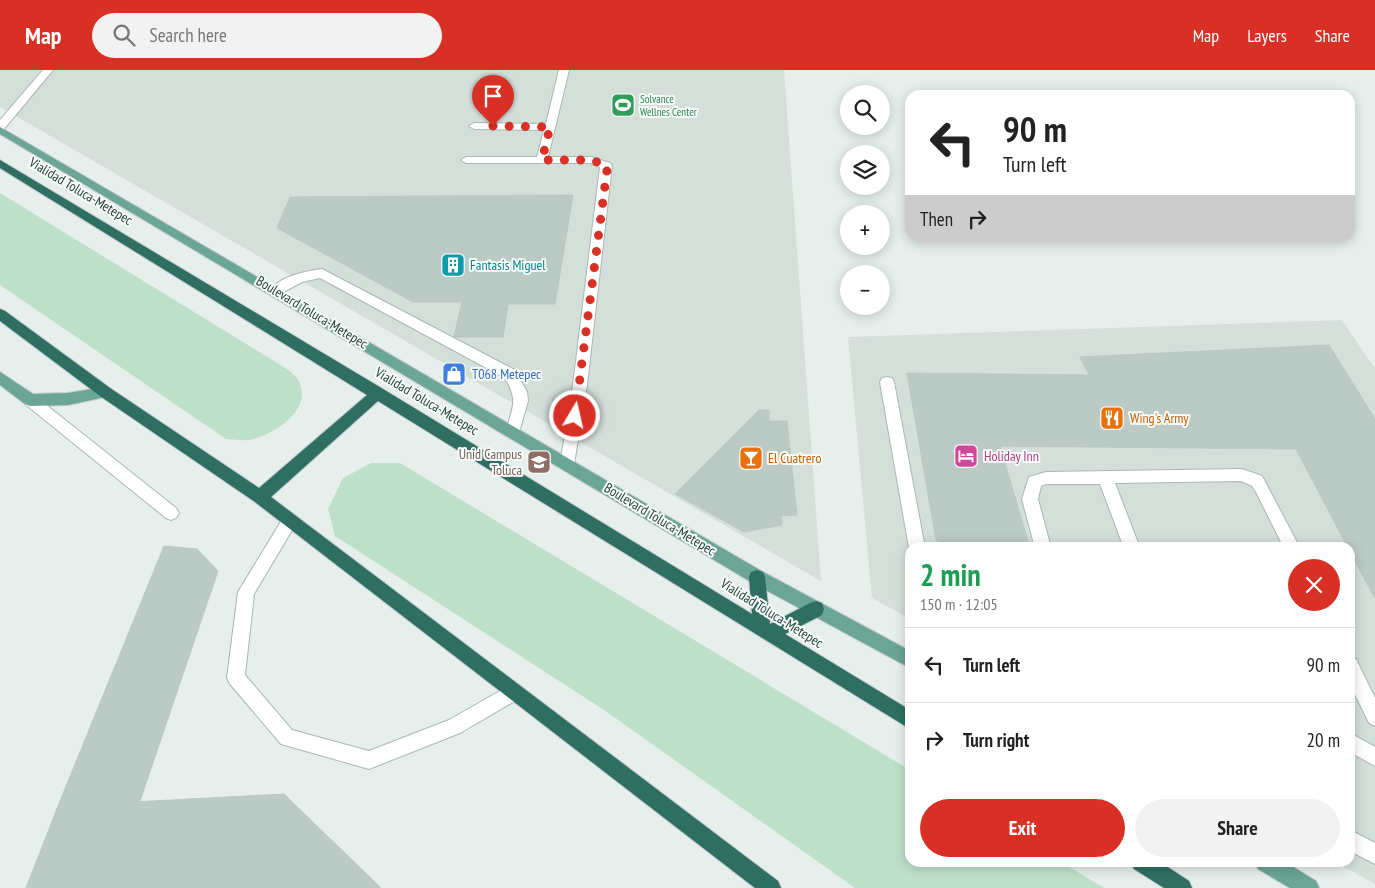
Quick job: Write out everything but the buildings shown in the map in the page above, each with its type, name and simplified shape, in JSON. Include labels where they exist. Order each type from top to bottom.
[{"type":"highway","name":"Vialidad Toluca-Metepec","points":[[0,163],[766,630],[905,717]]},
{"type":"highway","points":[[0,314],[105,392],[260,497],[771,888]]},
{"type":"highway","points":[[260,497],[378,393]]},
{"type":"highway","points":[[757,577],[766,630],[816,609]]},
{"type":"highway","points":[[1149,867],[1182,888]]},
{"type":"main road","name":"Boulevard Toluca-Metepec","points":[[0,128],[757,577],[905,657]]},
{"type":"main road","points":[[0,377],[30,400],[68,399],[105,392]]},
{"type":"main road","points":[[1273,867],[1309,888]]},
{"type":"lane","points":[[0,128],[48,70]]},
{"type":"lane","points":[[542,160],[564,70]]},
{"type":"lane","points":[[474,126],[550,127]]},
{"type":"lane","points":[[466,160],[591,160],[606,165],[607,170],[580,385],[567,464]]},
{"type":"lane","points":[[276,291],[292,280],[322,273],[510,374],[520,392],[521,401],[514,432]]},
{"type":"lane","points":[[887,382],[916,542]]},
{"type":"lane","points":[[30,400],[171,513]]},
{"type":"lane","points":[[1041,542],[1030,499],[1034,482],[1046,478],[1242,475],[1251,478],[1262,487],[1289,542]]},
{"type":"lane","points":[[1105,477],[1130,542]]},
{"type":"lane","points":[[290,520],[246,592],[236,678],[287,738],[369,760],[454,727],[514,692]]},
{"type":"lane","points":[[1355,675],[1375,717]]},
{"type":"lane","points":[[1355,745],[1375,757]]},
{"type":"lane","points":[[1355,843],[1375,854]]},
{"type":"shaded area","points":[[0,70],[784,70],[821,581],[0,107]]},
{"type":"shaded area","points":[[1342,320],[1375,369],[1375,884],[1344,867],[1355,867],[1355,542],[905,542],[905,616],[872,598],[848,337]]},
{"type":"green space","points":[[0,193],[287,369],[297,379],[302,391],[301,401],[296,411],[280,427],[259,437],[246,440],[226,439],[0,285]]},
{"type":"green space","points":[[371,463],[400,463],[905,767],[905,867],[1070,867],[1104,888],[855,888],[604,710],[335,536],[328,509],[343,478]]},
{"type":"place","name":"Solvance Wellnes Center","points":[[623,105]]},
{"type":"place","name":"Fantasis Miguel","points":[[453,265]]},
{"type":"place","name":"T068 Metepec","points":[[454,374]]},
{"type":"place","name":"Wing's Army","points":[[1112,418]]},
{"type":"place","name":"Holiday Inn","points":[[966,456]]},
{"type":"place","name":"El Cuatrero","points":[[751,458]]},
{"type":"place","name":"Unid Campus Toluca","points":[[539,462]]},
{"type":"route","points":[[493,126],[550,127],[542,160],[591,160],[606,165],[607,170],[575,416]]}]
